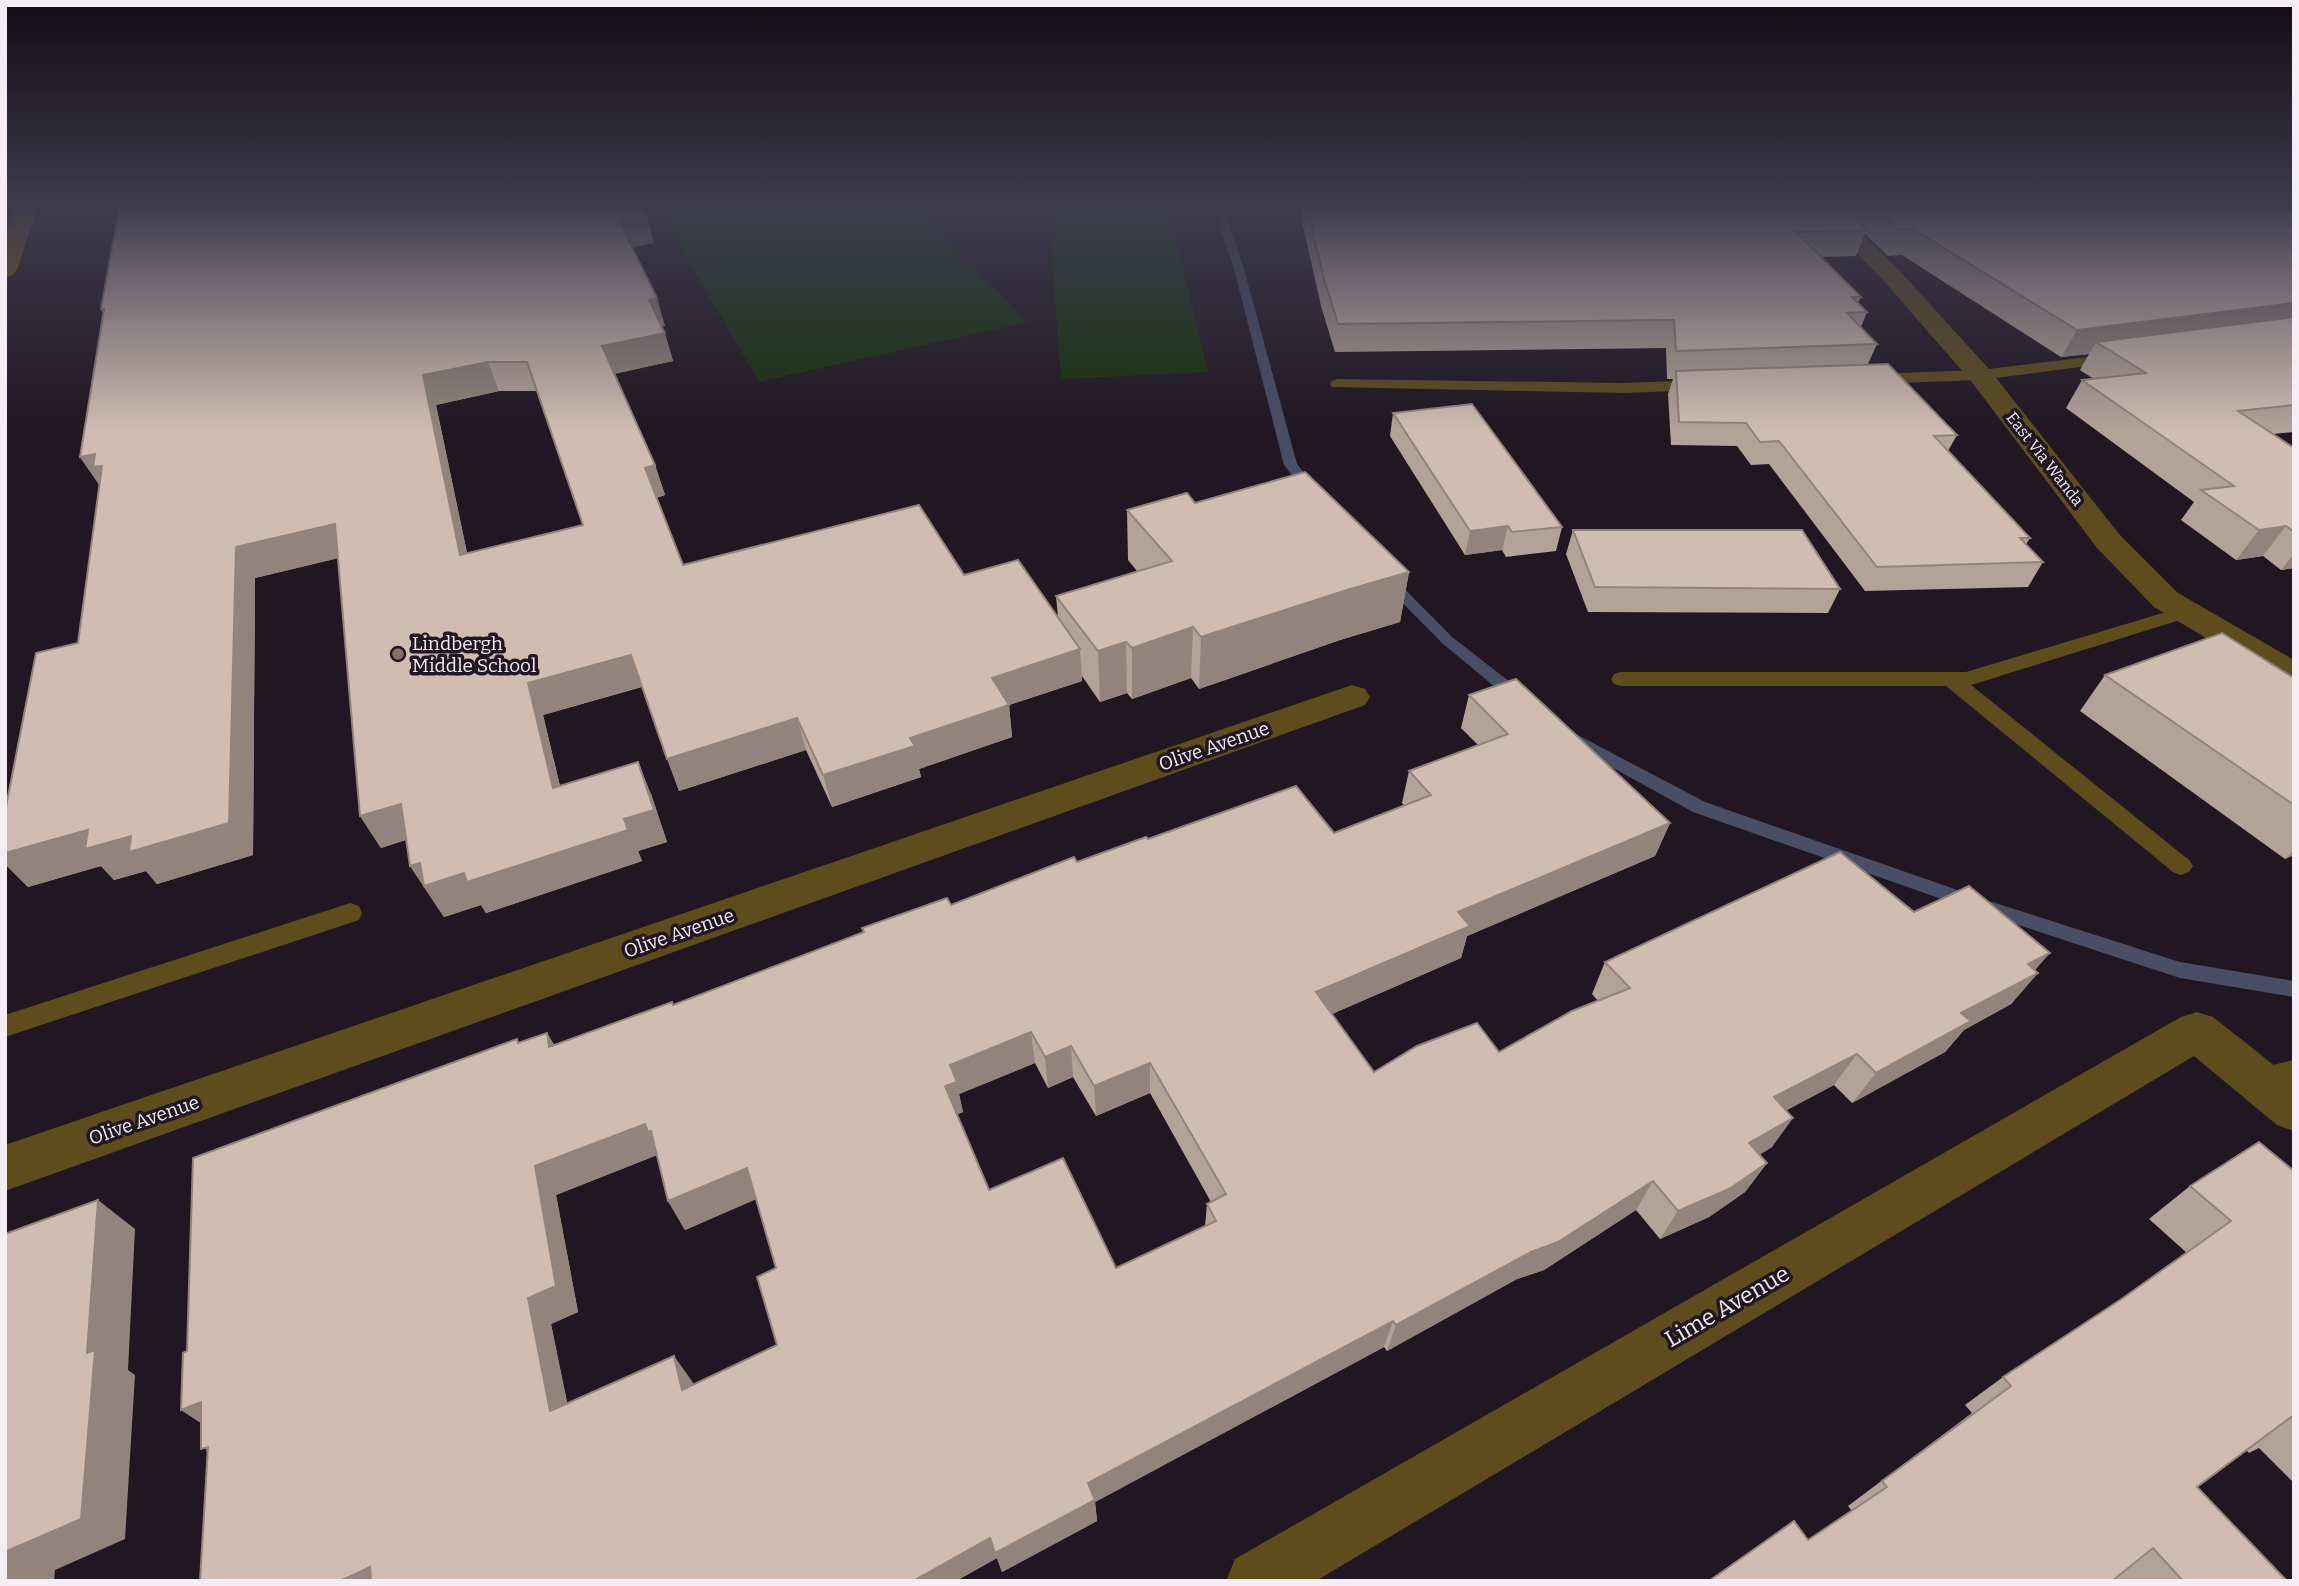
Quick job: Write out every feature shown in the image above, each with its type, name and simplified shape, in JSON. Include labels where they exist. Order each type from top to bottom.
[{"type":"street","name":"East Via Wanda","points":[[1898,283],[1980,375],[2108,541],[2166,600],[2289,668]]},
{"type":"street","name":"Olive Avenue","points":[[5,1168],[1352,697]]},
{"type":"street","name":"Lime Avenue","points":[[1257,1581],[2197,1031],[2275,1076]]},
{"type":"street","points":[[2275,1076],[2294,1110]]},
{"type":"lane","points":[[1857,379],[1980,375],[2127,357]]},
{"type":"lane","points":[[1338,384],[1624,388],[1720,384]]},
{"type":"lane","points":[[1621,679],[1967,679],[2186,612]]},
{"type":"lane","points":[[1951,679],[2181,866]]},
{"type":"lane","points":[[5,1026],[350,913]]},
{"type":"green space","points":[[701,283],[990,283],[1027,322],[759,382]]},
{"type":"green space","points":[[1054,283],[1187,283],[1208,372],[1061,379]]},
{"type":"building","points":[[106,283],[650,283],[657,298],[649,300],[665,333],[602,346],[655,465],[645,468],[683,565],[919,505],[964,575],[1018,560],[1080,649],[992,678],[1009,705],[910,738],[915,746],[823,775],[797,718],[667,759],[631,655],[528,683],[553,788],[638,762],[654,810],[624,819],[628,830],[467,882],[464,873],[424,886],[420,863],[410,866],[401,804],[360,816],[335,524],[236,547],[229,823],[129,852],[131,836],[85,849],[88,830],[5,853],[5,812],[36,653],[78,643],[102,466],[93,467],[95,454],[80,457],[104,309],[101,309]],"holes":[[[488,362],[527,362],[583,525],[460,555],[423,375]]]},
{"type":"building","points":[[1325,283],[1847,283],[1861,297],[1852,297],[1867,312],[1847,313],[1877,344],[1676,351],[1674,320],[1338,324]]},
{"type":"building","points":[[2001,283],[2294,283],[2294,303],[2077,330]]},
{"type":"building","points":[[2294,317],[2294,405],[2238,411],[2294,448],[2294,532],[2286,526],[2259,530],[2201,490],[2234,486],[2082,380],[2146,373],[2096,342]]},
{"type":"building","points":[[1888,364],[1957,435],[1934,436],[2030,538],[2020,538],[2043,562],[1877,567],[1779,441],[1760,442],[1746,423],[1679,422],[1676,371]]},
{"type":"building","points":[[1472,404],[1562,527],[1512,532],[1508,526],[1470,531],[1393,413]]},
{"type":"building","points":[[1305,472],[1409,572],[1201,637],[1193,627],[1132,648],[1126,642],[1098,651],[1056,596],[1172,561],[1127,510],[1187,493],[1195,503]]},
{"type":"building","points":[[1573,530],[1802,530],[1840,589],[1595,587]]},
{"type":"building","points":[[2222,633],[2294,678],[2294,805],[2105,675]]},
{"type":"building","points":[[1516,679],[1670,823],[1458,912],[1470,926],[1316,992],[1374,1072],[1417,1046],[1477,1023],[1499,1052],[1572,1011],[1630,988],[1605,962],[1840,852],[1914,912],[1969,886],[2050,953],[2028,964],[2038,973],[1961,1013],[1971,1021],[1876,1073],[1857,1054],[1774,1097],[1793,1118],[1749,1143],[1767,1163],[1729,1189],[1678,1211],[1653,1181],[1558,1242],[1531,1252],[1396,1325],[1393,1321],[1088,1483],[1095,1500],[995,1553],[990,1538],[913,1581],[371,1581],[370,1567],[340,1581],[200,1581],[208,1447],[201,1449],[201,1402],[181,1410],[183,1353],[187,1351],[193,1158],[517,1039],[518,1043],[547,1033],[549,1047],[672,1002],[673,1005],[864,932],[862,928],[947,898],[951,905],[1074,857],[1077,862],[1296,786],[1334,833],[1431,795],[1409,771],[1508,734],[1469,695]],"holes":[[[1031,1032],[1045,1057],[1071,1046],[1094,1086],[1150,1063],[1226,1194],[1207,1204],[1216,1221],[1116,1268],[1063,1158],[989,1190],[945,1086],[957,1082],[950,1065]],[[645,1124],[648,1132],[651,1131],[668,1201],[747,1168],[776,1268],[757,1277],[777,1345],[682,1390],[674,1356],[550,1411],[528,1298],[556,1286],[535,1166]]]},
{"type":"building","points":[[2259,1142],[2294,1171],[2294,1419],[2291,1417],[2197,1487],[2287,1581],[2183,1581],[2153,1548],[2112,1581],[1709,1581],[1794,1521],[1808,1540],[1887,1487],[1882,1481],[2011,1386],[2003,1377],[2123,1298],[2231,1221],[2190,1186]]},
{"type":"building","points":[[98,1200],[87,1353],[95,1350],[81,1519],[7,1551],[5,1567],[5,1234]]},
{"type":"waterway","points":[[1243,283],[1291,465],[1313,493]]},
{"type":"waterway","points":[[1388,580],[1447,640],[1518,697]]},
{"type":"waterway","points":[[1574,739],[1699,807],[1983,906],[2180,970],[2294,989]]},
{"type":"place","name":"Lindbergh Middle School","points":[[398,654]]}]
